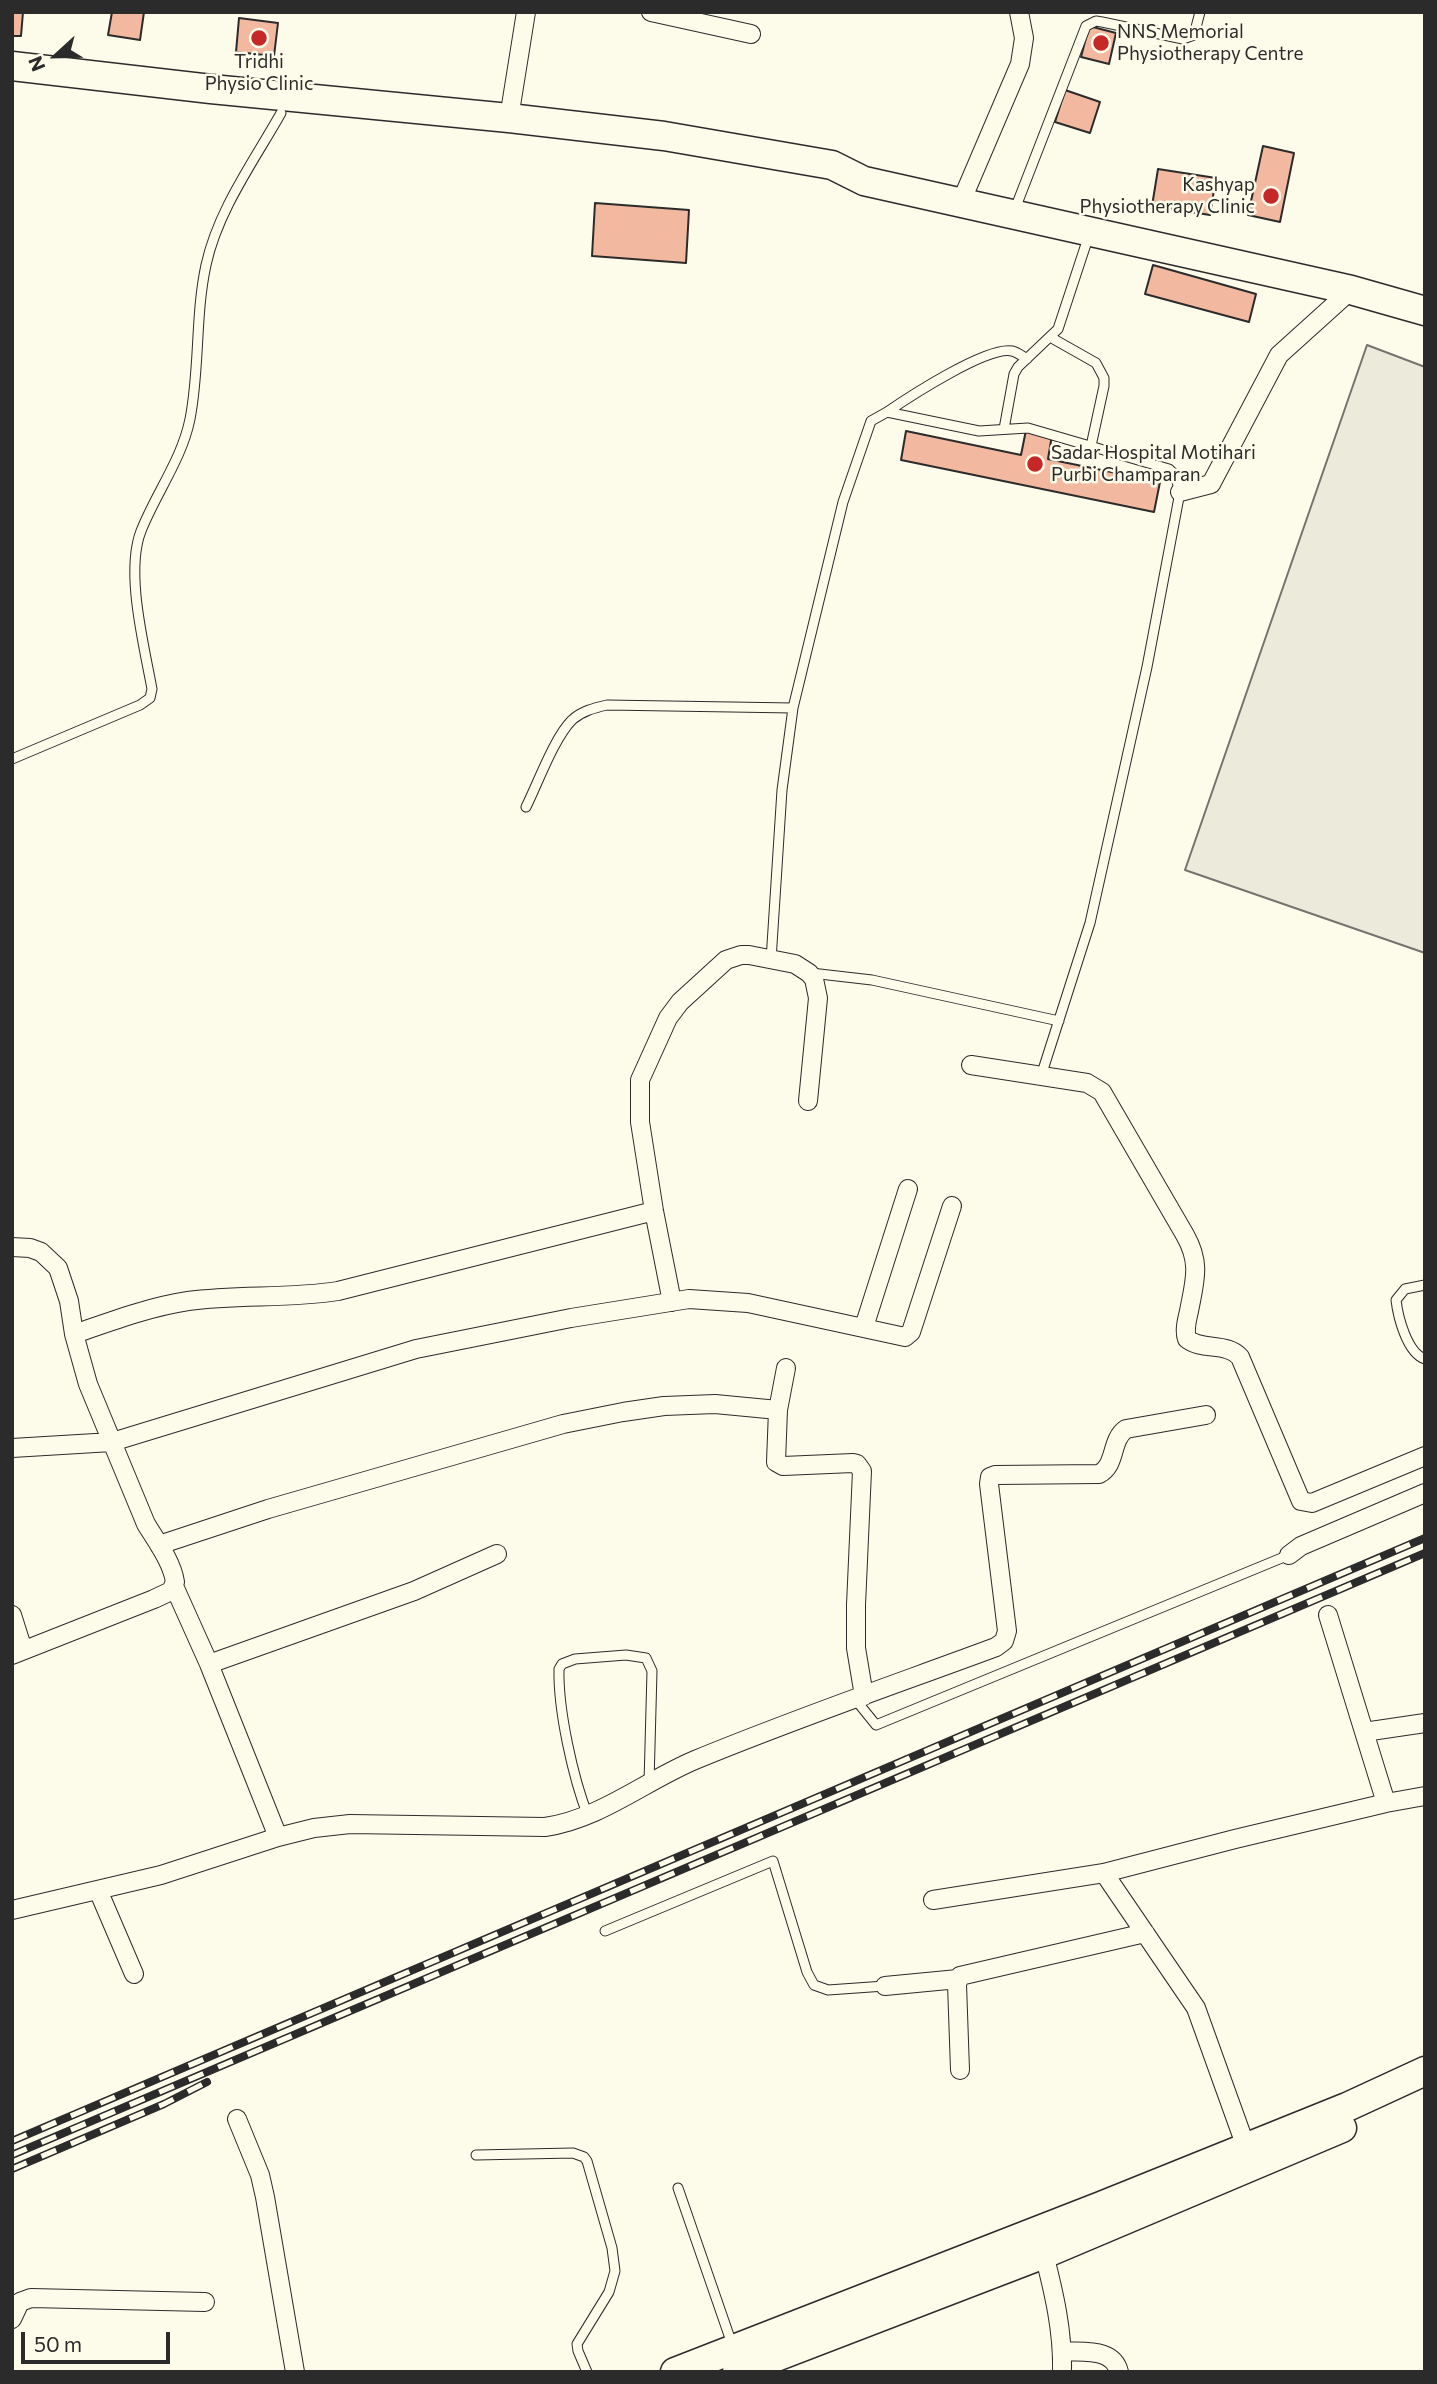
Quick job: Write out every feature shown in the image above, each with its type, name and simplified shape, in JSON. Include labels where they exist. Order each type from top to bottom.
[{"type":"main road","points":[[12,66],[664,136],[832,165],[864,181],[1351,290],[1425,311]]},
{"type":"main road","points":[[12,86],[603,146],[830,184],[864,181]]},
{"type":"main road","points":[[736,2361],[1101,2206],[1347,2107],[1425,2071]]},
{"type":"main road","points":[[675,2372],[736,2361],[1044,2254],[1425,2093]]},
{"type":"street","points":[[509,118],[526,12]]},
{"type":"street","points":[[651,12],[751,34]]},
{"type":"street","points":[[961,202],[1020,64],[1024,38],[1018,12]]},
{"type":"street","points":[[1180,492],[1211,484],[1279,355],[1351,290]]},
{"type":"street","points":[[672,1302],[654,1211],[639,1101],[640,1080],[645,1064],[667,1018],[680,1002],[726,960],[741,955],[795,964],[809,973],[818,998],[808,1101]]},
{"type":"street","points":[[971,1065],[1094,1086],[1107,1099],[1195,1255],[1196,1275],[1185,1329],[1186,1339],[1195,1344],[1232,1350],[1240,1357],[1301,1501],[1312,1503],[1425,1456]]},
{"type":"street","points":[[864,1327],[908,1189]]},
{"type":"street","points":[[12,1448],[112,1441],[416,1349],[571,1318],[690,1299],[748,1303],[864,1327],[902,1338],[911,1332],[952,1206]]},
{"type":"street","points":[[74,1334],[150,1309],[189,1301],[299,1296],[338,1291],[654,1211]]},
{"type":"street","points":[[12,1247],[41,1252],[58,1268],[69,1301],[74,1334],[88,1384],[146,1524],[173,1572],[175,1582],[171,1591],[154,1600],[18,1653],[12,1615]]},
{"type":"street","points":[[786,1368],[778,1410],[774,1457],[777,1464],[853,1463],[862,1471],[856,1605],[859,1698]]},
{"type":"street","points":[[159,1545],[282,1505],[563,1424],[664,1406],[715,1404],[778,1410]]},
{"type":"street","points":[[12,1910],[188,1868],[278,1837],[314,1828],[350,1824],[545,1827],[588,1815],[694,1761],[996,1647],[1004,1641],[1007,1631],[989,1484],[992,1476],[1099,1474],[1109,1465],[1117,1438],[1122,1432],[1206,1415]]},
{"type":"street","points":[[1289,1555],[1301,1546],[1425,1493]]},
{"type":"street","points":[[209,1664],[414,1591],[497,1554]]},
{"type":"street","points":[[174,1586],[209,1664],[278,1837]]},
{"type":"street","points":[[1328,1615],[1386,1803]]},
{"type":"street","points":[[1364,1732],[1425,1723]]},
{"type":"street","points":[[933,1900],[1104,1873],[1386,1803],[1425,1796]]},
{"type":"street","points":[[1104,1873],[1196,2008],[1246,2147]]},
{"type":"street","points":[[98,1890],[134,1974]]},
{"type":"street","points":[[885,1986],[958,1979],[968,1973],[1075,1951],[1145,1933]]},
{"type":"street","points":[[958,1979],[960,2070]]},
{"type":"street","points":[[237,2119],[260,2175],[295,2372]]},
{"type":"street","points":[[1044,2254],[1056,2304],[1062,2372]]},
{"type":"street","points":[[12,2319],[20,2302],[31,2298],[205,2302]]},
{"type":"street","points":[[1062,2351],[1107,2355],[1115,2360],[1119,2372]]},
{"type":"lane","points":[[1013,214],[1086,26],[1096,21],[1183,39],[1189,38],[1196,31],[1200,12]]},
{"type":"lane","points":[[12,759],[140,705],[150,698],[152,689],[135,576],[137,545],[190,419],[201,295],[213,241],[224,215],[281,113]]},
{"type":"lane","points":[[1004,429],[1014,374],[1058,329],[1090,231]]},
{"type":"lane","points":[[1050,337],[1096,363],[1102,370],[1104,386],[1091,446]]},
{"type":"lane","points":[[771,960],[782,790],[793,708],[843,502],[867,427],[874,417],[887,412],[914,393],[942,377],[990,356],[1011,351],[1027,359]]},
{"type":"lane","points":[[887,412],[979,430],[1028,428],[1169,469],[1175,475],[1180,492],[1147,667],[1090,923],[1041,1076]]},
{"type":"lane","points":[[526,807],[564,730],[573,719],[593,708],[607,705],[793,708]]},
{"type":"lane","points":[[809,973],[872,980],[1059,1021]]},
{"type":"lane","points":[[1425,1285],[1405,1289],[1396,1300],[1408,1340],[1419,1357],[1425,1359]]},
{"type":"lane","points":[[859,1698],[876,1725],[1289,1555]]},
{"type":"lane","points":[[588,1815],[578,1790],[561,1696],[559,1669],[568,1661],[626,1655],[641,1656],[649,1661],[652,1671],[649,1783]]},
{"type":"lane","points":[[605,1931],[773,1861],[807,1972],[814,1985],[828,1990],[885,1986]]},
{"type":"lane","points":[[476,2155],[573,2153],[587,2161],[612,2248],[615,2271],[609,2292],[577,2344],[587,2372]]},
{"type":"lane","points":[[678,2188],[736,2361]]},
{"type":"shaded area","points":[[1367,345],[1425,367],[1425,953],[1185,870]]},
{"type":"building","points":[[12,12],[23,12],[21,36],[12,36]]},
{"type":"building","points":[[112,12],[144,12],[140,40],[108,35]]},
{"type":"building","points":[[239,18],[278,23],[274,56],[236,52]]},
{"type":"building","points":[[1089,26],[1116,33],[1109,64],[1081,57]]},
{"type":"building","points":[[1065,90],[1100,102],[1090,133],[1055,122]]},
{"type":"building","points":[[1263,146],[1294,153],[1280,222],[1248,215]]},
{"type":"building","points":[[1158,169],[1216,178],[1210,215],[1152,206]]},
{"type":"building","points":[[595,203],[689,210],[686,263],[592,256]]},
{"type":"building","points":[[1153,265],[1256,294],[1249,322],[1145,294]]},
{"type":"building","points":[[1026,430],[1052,435],[1048,459],[1160,482],[1154,512],[901,460],[906,431],[1021,455]]},
{"type":"railway","points":[[12,2141],[1425,1538]]},
{"type":"railway","points":[[12,2155],[1425,1553]]},
{"type":"railway","points":[[12,2169],[164,2104],[207,2082]]},
{"type":"place","name":"Tridhi Physio Clinic","points":[[259,38]]},
{"type":"place","name":"NNS Memorial Physiotherapy Centre","points":[[1101,43]]},
{"type":"place","name":"Kashyap Physiotherapy Clinic","points":[[1271,196]]},
{"type":"place","name":"Sadar Hospital Motihari Purbi Champaran","points":[[1035,464]]}]
